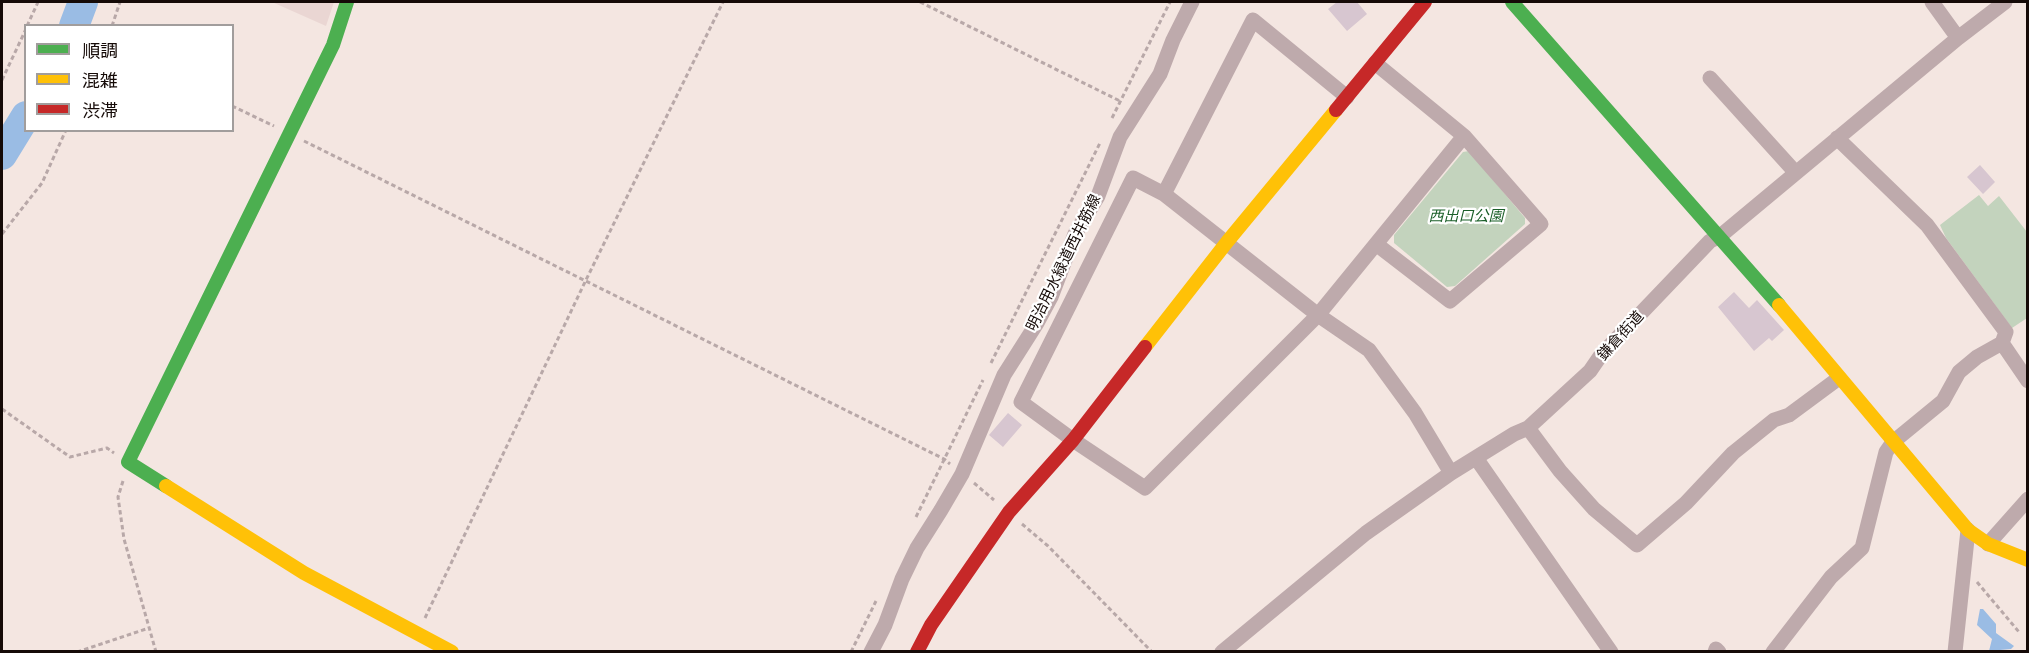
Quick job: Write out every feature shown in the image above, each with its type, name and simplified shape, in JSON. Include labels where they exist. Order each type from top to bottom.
[{"type":"street","points":[[347,2],[333,45],[128,462],[304,573],[452,651]]},
{"type":"street","name":"明治用水緑道西井筋線","points":[[871,651],[885,626],[902,579],[917,548],[962,474],[1004,375],[1051,297],[1076,233],[1098,196],[1120,137],[1160,74],[1173,40],[1192,2]]},
{"type":"street","points":[[917,651],[971,565],[1008,512],[1073,440],[1227,242],[1425,2]]},
{"type":"street","points":[[1512,2],[1719,237],[1968,530],[1988,544],[2028,560]]},
{"type":"street","points":[[1932,2],[1958,38]]},
{"type":"street","name":"鎌倉街道","points":[[1222,651],[1366,533],[1451,473],[1514,434],[1528,428],[1590,371],[1601,355],[1710,241],[1719,237],[1958,38],[2005,2]]},
{"type":"street","points":[[1164,194],[1252,20],[1347,97]]},
{"type":"street","points":[[1375,63],[1464,136],[1541,224],[1450,301],[1376,243]]},
{"type":"street","points":[[1710,78],[1796,173]]},
{"type":"street","points":[[1451,473],[1415,413],[1369,350],[1318,315],[1164,194],[1133,178],[1021,402],[1145,488],[1318,315],[1464,136]]},
{"type":"street","points":[[1773,651],[1831,577],[1862,548],[1886,453],[1893,442],[1943,401],[1959,372],[1977,357],[2002,343],[2006,332],[1927,225],[1837,138]]},
{"type":"street","points":[[2002,343],[2028,381]]},
{"type":"street","points":[[1528,428],[1560,471],[1594,509],[1637,545],[1686,503],[1732,453],[1774,420],[1788,416],[1839,378]]},
{"type":"street","points":[[1476,458],[1611,651]]},
{"type":"street","points":[[1988,544],[2028,499]]},
{"type":"street","points":[[1956,651],[1968,530]]},
{"type":"path","points":[[27,24],[38,2]]},
{"type":"path","points":[[113,24],[120,2]]},
{"type":"path","points":[[418,634],[585,282],[723,2]]},
{"type":"path","points":[[920,2],[1120,101]]},
{"type":"path","points":[[1108,125],[1170,2]]},
{"type":"path","points":[[3,78],[24,31]]},
{"type":"path","points":[[2,71],[3,78]]},
{"type":"path","points":[[234,107],[944,459],[1048,546],[1152,651]]},
{"type":"path","points":[[2,234],[42,183],[65,132]]},
{"type":"path","points":[[991,364],[1103,135]]},
{"type":"path","points":[[913,523],[986,375]]},
{"type":"path","points":[[2,409],[70,457],[107,448],[128,462],[118,496],[124,539],[156,651]]},
{"type":"path","points":[[1965,567],[2019,632]]},
{"type":"path","points":[[851,651],[877,598]]},
{"type":"path","points":[[77,651],[149,628]]},
{"type":"shaded area","points":[[272,2],[334,2],[326,26]]},
{"type":"green space","name":"西出口公園","points":[[1469,151],[1525,218],[1525,224],[1455,286],[1447,287],[1394,243],[1394,235],[1463,152]]},
{"type":"green space","points":[[1979,195],[1988,206],[1999,196],[2027,232],[2027,318],[2012,328],[1946,238],[1940,225]]},
{"type":"water","points":[[1980,609],[1983,609],[1996,624],[1996,633],[2014,646],[2011,649],[1989,651],[1992,639],[1977,625]]},
{"type":"building","points":[[1337,2],[1357,2],[1367,14],[1347,31],[1328,9]]},
{"type":"building","points":[[1980,165],[1995,182],[1983,194],[1967,177]]},
{"type":"building","points":[[1734,292],[1749,308],[1757,300],[1784,330],[1772,341],[1769,338],[1754,351],[1718,307]]},
{"type":"building","points":[[1008,413],[1022,425],[1003,447],[989,435]]},
{"type":"waterway","points":[[75,24],[83,2]]},
{"type":"waterway","points":[[2,155],[24,119]]},
{"type":"traffic: fast","points":[[166,486],[128,462],[333,45],[347,2]]},
{"type":"traffic: fast","points":[[1512,2],[1779,305]]},
{"type":"traffic: slow","points":[[1145,347],[1227,242],[1336,110]]},
{"type":"traffic: slow","points":[[1779,305],[1968,530],[1988,544],[2028,560]]},
{"type":"traffic: slow","points":[[166,486],[304,573],[452,652]]},
{"type":"traffic: jam","points":[[1336,110],[1425,2]]},
{"type":"traffic: jam","points":[[917,652],[931,625],[1009,512],[1073,440],[1145,347]]}]
